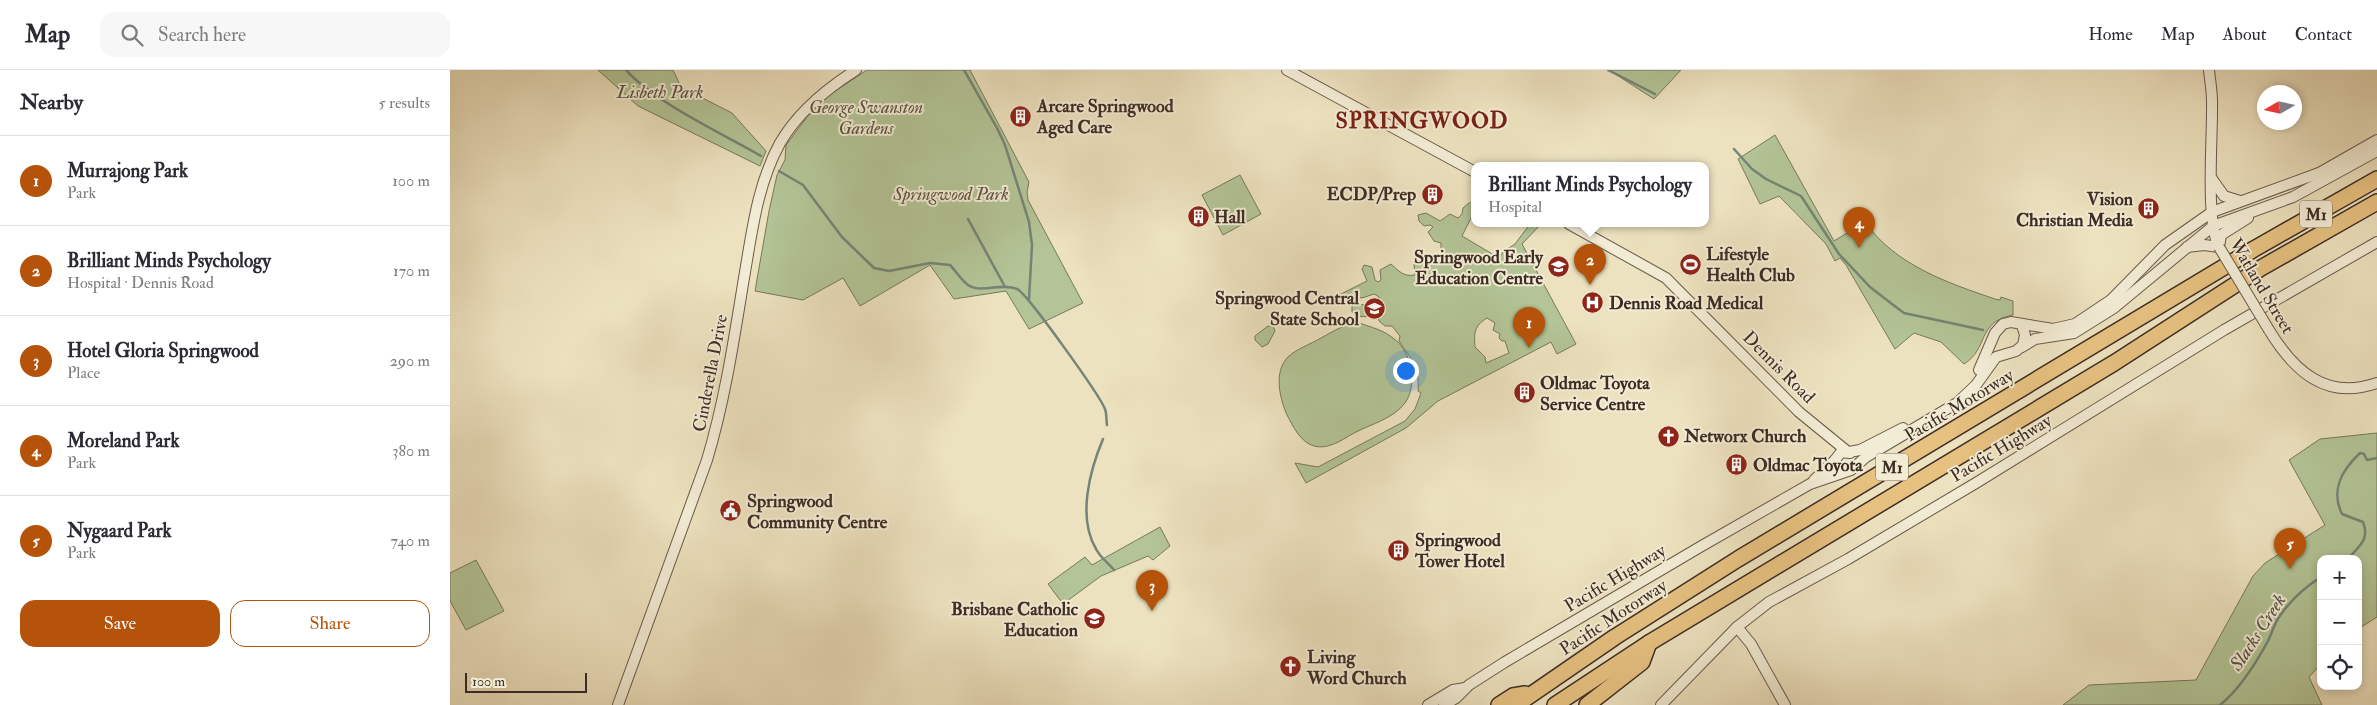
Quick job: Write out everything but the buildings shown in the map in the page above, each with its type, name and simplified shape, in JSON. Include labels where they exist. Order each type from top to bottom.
[{"type":"highway","name":"Pacific Motorway","points":[[1516,705],[1615,637],[1738,559],[2254,249],[2377,179]]},
{"type":"highway","name":"M1","points":[[1555,705],[1649,643],[2114,363],[2261,268],[2377,202]]},
{"type":"highway","points":[[1587,705],[1642,662],[1649,643]]},
{"type":"highway","points":[[1499,705],[1513,696],[1534,692]]},
{"type":"street","name":"Cinderella Drive","points":[[618,705],[707,460],[719,419],[754,221],[764,179],[781,142],[804,112],[821,94],[856,70]]},
{"type":"street","points":[[1287,70],[1471,170]]},
{"type":"street","name":"Watland Street","points":[[2209,70],[2212,99],[2212,212],[2213,226],[2219,247],[2283,353],[2299,370],[2317,382],[2340,387],[2364,388],[2377,383]]},
{"type":"street","name":"Watland Street","points":[[2212,99],[2217,70]]},
{"type":"street","points":[[1849,452],[1855,460],[1849,470],[1838,469],[1835,459],[1842,452],[1864,448],[1954,399],[1975,376],[1998,329],[2010,322],[2056,329],[2078,322],[2111,300],[2165,245],[2212,212],[2285,187],[2319,173],[2377,140]]},
{"type":"street","name":"Pacific Highway","points":[[1444,705],[1456,698],[1465,688],[1505,662],[1810,484],[1849,470],[1866,457],[1960,401],[1976,385],[1996,357],[2019,349],[2034,339],[2065,336],[2080,329],[2137,291],[2213,226],[2293,197],[2324,182],[2377,151]]},
{"type":"street","points":[[2212,178],[2220,192],[2232,200],[2240,201]]},
{"type":"street","points":[[2187,247],[2204,245],[2219,247],[2221,235],[2244,219],[2260,213],[2264,206]]},
{"type":"street","name":"Dennis Road","points":[[1574,227],[1666,278],[1820,431],[1849,452]]},
{"type":"street","name":"Pacific Highway","points":[[1661,705],[1737,626],[1769,602],[1848,559],[1976,483],[2224,330],[2377,242]]},
{"type":"street","points":[[2019,349],[2026,337],[2022,325]]},
{"type":"street","name":"Dennis Road","points":[[1820,431],[1835,459]]},
{"type":"street","name":"Pacific Highway","points":[[1810,484],[1835,459]]},
{"type":"street","points":[[1737,626],[1751,644],[1786,705]]},
{"type":"street","name":"Pacific Highway","points":[[1428,705],[1453,690],[1465,688]]},
{"type":"green space","name":"Lisbeth Park","points":[[598,70],[673,70],[681,87],[732,113],[766,151],[760,166],[638,106]]},
{"type":"green space","name":"Springwood Park","points":[[867,70],[970,70],[1029,182],[1028,200],[1083,303],[1029,329],[1006,291],[954,299],[930,265],[860,306],[843,278],[803,300],[755,291],[769,211],[777,175],[785,160],[786,145],[810,113],[826,97]]},
{"type":"green space","points":[[1609,70],[1681,70],[1654,99]]},
{"type":"green space","points":[[1775,135],[1834,241],[1865,222],[1891,250],[1924,271],[1995,299],[2000,300],[2001,297],[2013,301],[2013,315],[2001,318],[1993,324],[1972,358],[1964,364],[1941,342],[1914,333],[1895,349],[1846,265],[1840,258],[1835,261],[1826,244],[1779,196],[1760,204],[1738,159]]},
{"type":"green space","points":[[1240,175],[1261,214],[1223,235],[1202,195]]},
{"type":"green space","points":[[1471,203],[1471,218],[1462,236],[1499,258],[1503,252],[1515,244],[1528,227],[1538,227],[1522,244],[1576,344],[1557,354],[1551,342],[1438,401],[1406,428],[1306,483],[1295,463],[1318,467],[1405,421],[1415,409],[1421,393],[1418,391],[1418,376],[1414,364],[1399,341],[1400,336],[1392,326],[1385,326],[1379,321],[1378,314],[1364,317],[1352,312],[1352,306],[1357,303],[1367,306],[1381,302],[1378,296],[1374,294],[1362,298],[1354,296],[1348,302],[1337,300],[1335,295],[1339,295],[1367,281],[1362,269],[1364,265],[1372,267],[1375,280],[1378,282],[1381,280],[1380,270],[1391,264],[1404,274],[1415,275],[1414,264],[1421,258],[1441,259],[1441,243],[1434,241],[1428,232],[1433,227],[1430,225],[1424,226],[1419,221],[1418,215],[1426,213],[1440,221],[1450,214],[1458,218],[1462,214],[1463,208]],"holes":[[[1487,318],[1495,323],[1493,330],[1500,334],[1499,338],[1502,341],[1505,341],[1509,353],[1486,363],[1485,357],[1475,347],[1475,334],[1477,327]]]},
{"type":"green space","points":[[1359,323],[1389,335],[1405,351],[1409,360],[1412,378],[1409,396],[1395,413],[1382,420],[1341,441],[1320,447],[1314,446],[1305,441],[1294,429],[1287,415],[1279,386],[1283,363],[1295,351],[1339,328]]},
{"type":"green space","points":[[1268,326],[1273,326],[1275,331],[1268,344],[1262,347],[1255,340],[1255,336]]},
{"type":"green space","points":[[2377,433],[2377,617],[2362,626],[2362,555],[2317,555],[2317,668],[2309,677],[2322,705],[2063,705],[2089,685],[2196,680],[2253,576],[2265,563],[2325,525],[2289,460],[2320,439]]},
{"type":"green space","points":[[1160,527],[1170,546],[1153,560],[1148,556],[1101,576],[1063,604],[1048,584],[1085,557],[1092,565]]},
{"type":"green space","points":[[476,560],[504,611],[466,630],[450,601],[450,573]]},
{"type":"waterway","points":[[626,70],[638,82],[671,105],[761,156]]},
{"type":"waterway","points":[[964,70],[1005,145],[1029,222],[1032,245],[1029,299]]},
{"type":"waterway","points":[[1608,70],[1655,94]]},
{"type":"waterway","points":[[1734,149],[1752,169],[1766,179],[1801,196],[1839,254],[1870,287],[1904,313],[1983,330]]},
{"type":"waterway","points":[[779,171],[803,185],[842,237],[874,268],[889,271],[930,263],[950,265],[965,283],[973,287],[1011,287],[1017,289],[1048,325],[1091,385],[1105,409],[1107,425]]},
{"type":"waterway","points":[[968,219],[1004,285]]},
{"type":"waterway","points":[[1103,439],[1090,479],[1086,508],[1087,523],[1096,549],[1114,570]]},
{"type":"waterway","name":"Slacks Creek","points":[[2351,555],[2362,542],[2365,528],[2363,522],[2342,514],[2337,497],[2340,481],[2343,473],[2360,453],[2364,454],[2367,460],[2377,458]]},
{"type":"waterway","name":"Slacks Creek","points":[[2220,705],[2234,692],[2253,667],[2283,611],[2298,595],[2317,580]]},
{"type":"place","name":"Arcare Springwood Aged Care","points":[[1021,116]]},
{"type":"place","name":"ECDP/Prep","points":[[1432,194]]},
{"type":"place","name":"Vision Christian Media","points":[[2149,209]]},
{"type":"place","name":"Hall","points":[[1198,217]]},
{"type":"place","name":"Moreland Park","points":[[1859,248]]},
{"type":"place","name":"Lifestyle Health Club","points":[[1690,264]]},
{"type":"place","name":"Springwood Early Education Centre","points":[[1559,267]]},
{"type":"place","name":"Brilliant Minds Psychology","points":[[1590,285]]},
{"type":"place","name":"Dennis Road Medical","points":[[1593,303]]},
{"type":"place","name":"Springwood Central State School","points":[[1375,308]]},
{"type":"place","name":"Murrajong Park","points":[[1529,348]]},
{"type":"place","name":"Oldmac Toyota Service Centre","points":[[1524,393]]},
{"type":"place","name":"Networx Church","points":[[1668,436]]},
{"type":"place","name":"Oldmac Toyota","points":[[1737,465]]},
{"type":"place","name":"Springwood Community Centre","points":[[731,511]]},
{"type":"place","name":"Springwood Tower Hotel","points":[[1399,550]]},
{"type":"place","name":"Nygaard Park","points":[[2290,569]]},
{"type":"place","name":"Hotel Gloria Springwood","points":[[1152,611]]},
{"type":"place","name":"Brisbane Catholic Education","points":[[1094,619]]},
{"type":"place","name":"Living Word Church","points":[[1291,667]]},
{"type":"district","name":"SPRINGWOOD","points":[[1422,120]]},
{"type":"park label","name":"George Swanston Gardens","points":[[866,117]]}]
